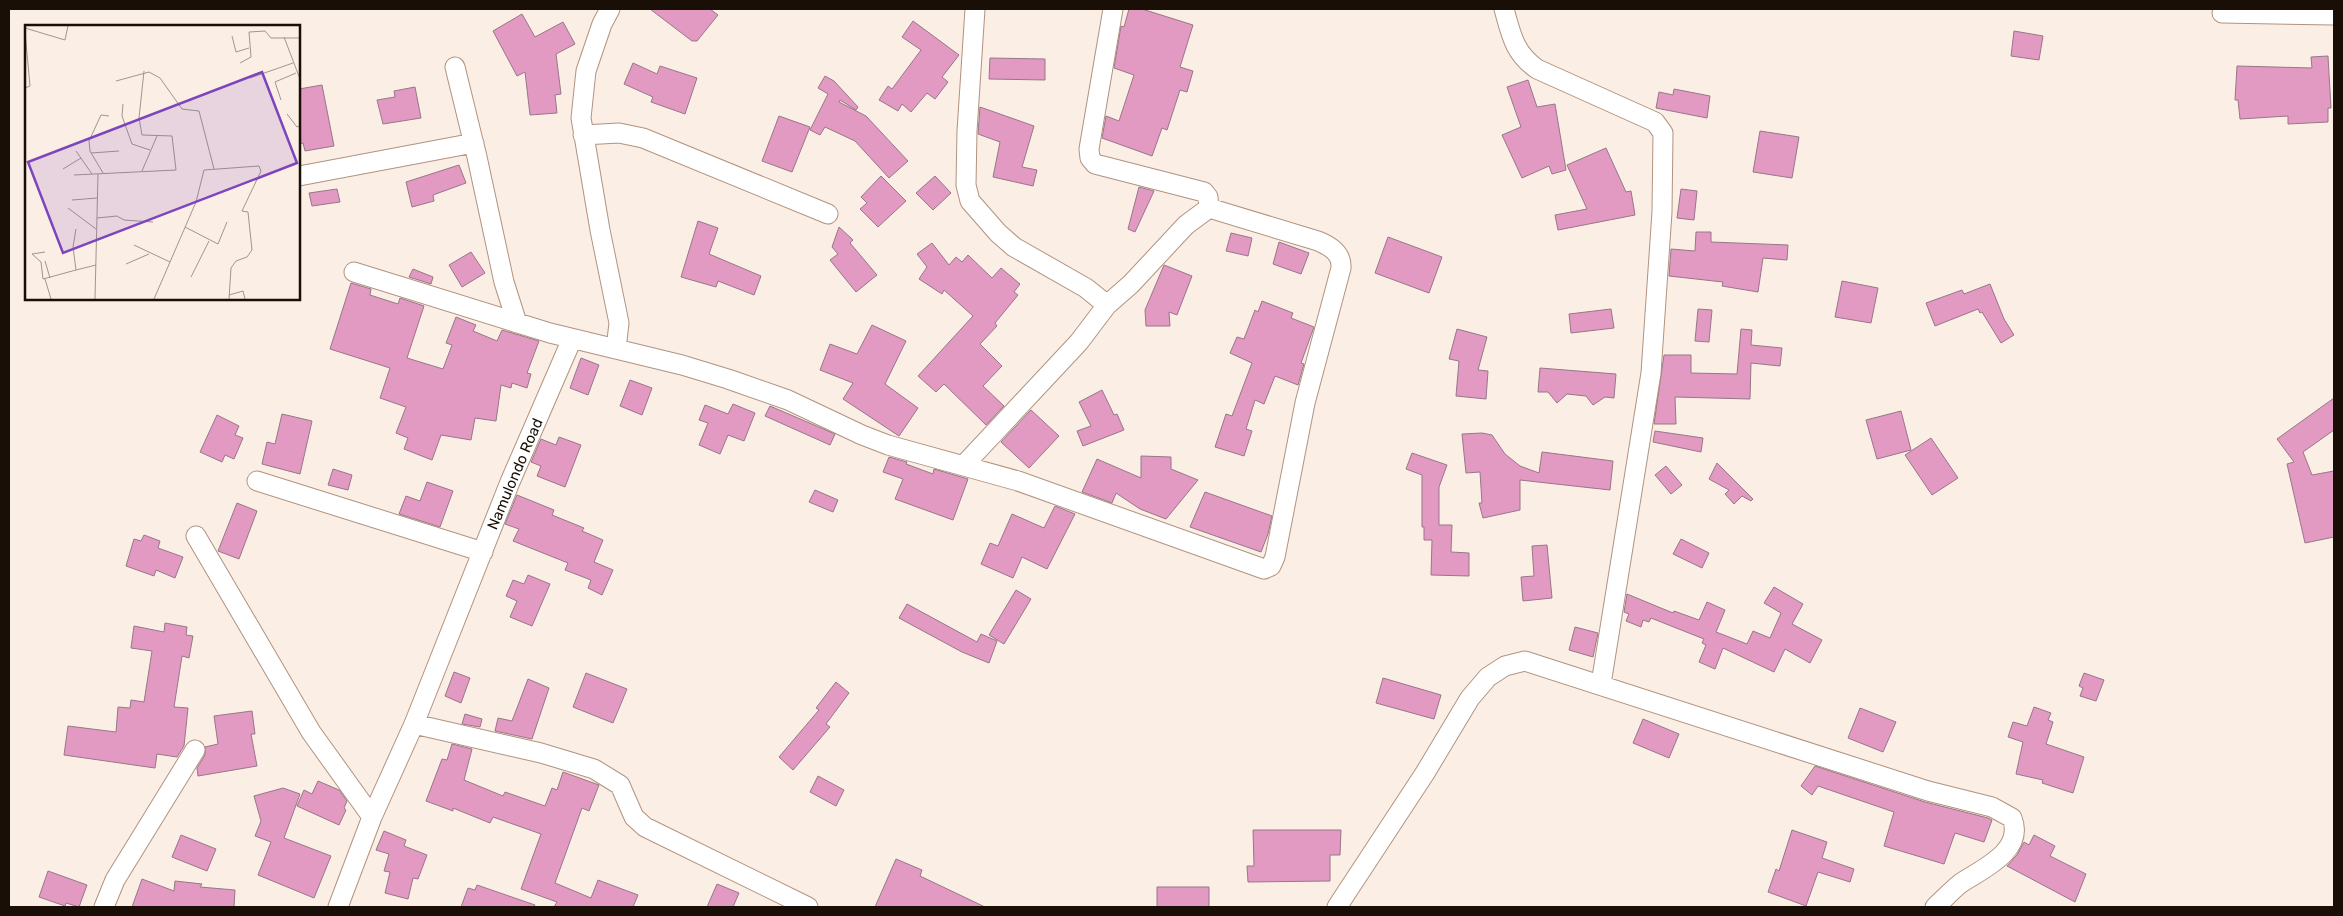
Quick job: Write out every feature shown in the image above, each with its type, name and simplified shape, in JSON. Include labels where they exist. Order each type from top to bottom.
[{"type":"street","points":[[610,9],[595,41],[586,70],[581,118],[619,323],[616,349]]},
{"type":"street","points":[[975,9],[967,140],[966,185],[970,201],[998,233],[1014,247],[1086,288],[1107,305]]},
{"type":"street","points":[[1113,9],[1090,158],[1095,164],[1204,192],[1208,197],[1208,208]]},
{"type":"street","points":[[1504,9],[1518,52],[1536,69],[1655,122],[1664,133],[1662,212],[1651,374],[1601,684]]},
{"type":"street","points":[[2222,12],[2334,15]]},
{"type":"street","points":[[455,67],[474,143],[504,282],[517,323]]},
{"type":"street","points":[[584,135],[618,133],[642,138],[828,214]]},
{"type":"street","points":[[300,176],[474,143]]},
{"type":"street","points":[[964,464],[1079,342],[1107,305],[1131,284],[1186,225],[1208,208]]},
{"type":"street","points":[[354,272],[572,339],[728,379],[788,400],[880,442],[964,464],[1035,487],[1264,569],[1271,566],[1275,557],[1305,403],[1341,262],[1335,251],[1318,241],[1208,208]]},
{"type":"street","name":"Namulondo Road","points":[[338,907],[372,817],[414,724],[572,339]]},
{"type":"street","points":[[257,481],[483,552]]},
{"type":"street","points":[[196,536],[311,732],[372,817]]},
{"type":"street","points":[[1337,907],[1425,773],[1470,698],[1488,677],[1505,666],[1525,661],[1928,791],[2005,812],[2012,818],[2015,825],[2014,836],[2001,857],[1993,865],[1961,884],[1935,907]]},
{"type":"street","points":[[414,724],[541,752],[594,769],[620,785],[634,817],[645,828],[808,907]]},
{"type":"street","points":[[104,907],[115,880],[194,750]]},
{"type":"building","points":[[650,9],[710,9],[718,15],[697,41],[692,41]]},
{"type":"building","points":[[1129,9],[1142,9],[1193,25],[1180,67],[1193,71],[1187,92],[1180,90],[1167,130],[1162,128],[1152,156],[1102,138],[1106,116],[1119,121],[1134,75],[1114,68],[1121,26],[1124,27]]},
{"type":"building","points":[[522,14],[535,37],[563,22],[575,44],[556,54],[561,94],[555,95],[557,113],[530,115],[525,72],[517,76],[493,31]]},
{"type":"building","points":[[913,21],[959,55],[942,77],[948,82],[935,99],[927,93],[911,112],[902,104],[898,111],[879,100],[888,86],[892,89],[921,50],[902,37]]},
{"type":"building","points":[[2014,31],[2043,36],[2039,60],[2011,56]]},
{"type":"building","points":[[2328,56],[2331,108],[2328,108],[2328,122],[2288,124],[2288,116],[2240,119],[2238,100],[2235,100],[2237,66],[2312,68],[2311,57]]},
{"type":"building","points":[[990,58],[1045,59],[1045,80],[989,79]]},
{"type":"building","points":[[633,63],[657,74],[660,66],[697,78],[685,114],[651,102],[653,97],[624,84]]},
{"type":"building","points":[[825,76],[834,81],[858,107],[856,110],[840,100],[839,102],[866,116],[908,161],[889,178],[855,141],[825,127],[820,135],[810,130],[828,94],[818,88]]},
{"type":"building","points":[[1528,80],[1537,107],[1555,104],[1566,170],[1552,174],[1549,166],[1522,178],[1502,135],[1521,127],[1507,87]]},
{"type":"building","points":[[322,85],[334,146],[305,151],[303,143],[300,144],[300,89]]},
{"type":"building","points":[[415,87],[421,118],[383,124],[377,100],[395,97],[394,91]]},
{"type":"building","points":[[1674,89],[1710,96],[1707,118],[1656,108],[1659,92],[1673,95]]},
{"type":"building","points":[[980,107],[1034,126],[1022,167],[1037,170],[1033,186],[993,177],[1000,142],[978,134]]},
{"type":"building","points":[[779,116],[810,127],[792,172],[762,161]]},
{"type":"building","points":[[1760,131],[1799,137],[1792,178],[1753,172]]},
{"type":"building","points":[[1606,148],[1626,192],[1631,191],[1635,215],[1558,230],[1555,215],[1587,209],[1567,165]]},
{"type":"building","points":[[459,165],[466,183],[433,195],[434,201],[412,207],[406,182]]},
{"type":"building","points":[[881,176],[906,201],[878,227],[860,209],[867,203],[861,197]]},
{"type":"building","points":[[935,176],[951,193],[933,210],[916,193]]},
{"type":"building","points":[[1139,187],[1154,191],[1135,232],[1128,229]]},
{"type":"building","points":[[337,189],[340,202],[312,206],[309,193]]},
{"type":"building","points":[[1681,189],[1697,191],[1694,220],[1677,218]]},
{"type":"building","points":[[698,221],[718,228],[709,254],[761,276],[754,295],[718,281],[716,287],[681,277]]},
{"type":"building","points":[[839,227],[853,240],[850,243],[877,275],[856,292],[830,260],[838,254],[832,247]]},
{"type":"building","points":[[1696,232],[1711,232],[1711,242],[1788,245],[1787,260],[1763,258],[1758,292],[1722,286],[1723,282],[1669,276],[1671,249],[1695,251]]},
{"type":"building","points":[[1231,233],[1252,238],[1248,256],[1226,251]]},
{"type":"building","points":[[1388,237],[1442,257],[1429,293],[1375,273]]},
{"type":"building","points":[[1279,242],[1309,253],[1301,274],[1273,264]]},
{"type":"building","points":[[932,243],[949,265],[956,257],[962,262],[968,255],[992,278],[1001,268],[1020,284],[1014,292],[1018,295],[995,323],[997,326],[980,344],[1002,366],[983,386],[1004,406],[986,425],[944,384],[936,392],[918,376],[973,316],[944,290],[942,294],[919,279],[927,267],[917,254]]},
{"type":"building","points":[[471,252],[485,273],[462,287],[449,265]]},
{"type":"building","points":[[1164,265],[1192,276],[1177,315],[1169,312],[1170,326],[1146,326],[1145,310]]},
{"type":"building","points":[[413,269],[433,277],[431,284],[409,277]]},
{"type":"building","points":[[1842,281],[1878,288],[1871,323],[1835,317]]},
{"type":"building","points":[[351,283],[371,289],[370,295],[398,304],[400,298],[424,306],[407,358],[443,369],[452,345],[446,343],[456,317],[476,325],[473,331],[497,341],[502,330],[539,341],[527,373],[531,374],[527,388],[512,383],[511,388],[501,385],[496,421],[475,418],[471,440],[441,435],[432,460],[404,449],[408,438],[396,433],[406,407],[380,398],[390,368],[330,349]]},
{"type":"building","points":[[1990,284],[2004,319],[2014,335],[2001,343],[1982,312],[1980,313],[1978,309],[1935,326],[1926,303],[1962,290],[1964,294]]},
{"type":"building","points":[[1262,301],[1293,313],[1291,318],[1314,327],[1301,363],[1304,364],[1298,385],[1275,376],[1264,404],[1255,400],[1246,429],[1252,431],[1244,456],[1215,447],[1226,414],[1232,416],[1252,363],[1230,353],[1237,337],[1244,339],[1255,310],[1258,312]]},
{"type":"building","points":[[1611,309],[1614,328],[1571,333],[1569,314]]},
{"type":"building","points":[[1698,309],[1712,310],[1709,342],[1695,341]]},
{"type":"building","points":[[872,325],[906,341],[885,384],[918,408],[899,436],[843,399],[853,383],[820,370],[830,344],[857,354]]},
{"type":"building","points":[[1457,329],[1487,337],[1478,370],[1488,371],[1486,399],[1456,396],[1459,361],[1449,359]]},
{"type":"building","points":[[1741,329],[1752,330],[1751,345],[1782,348],[1780,366],[1751,363],[1750,399],[1675,397],[1676,424],[1654,424],[1664,355],[1691,355],[1691,373],[1737,374]]},
{"type":"building","points":[[581,358],[599,365],[588,395],[570,388]]},
{"type":"building","points":[[1540,368],[1616,374],[1614,398],[1605,397],[1593,405],[1586,396],[1567,394],[1557,403],[1548,392],[1538,392]]},
{"type":"building","points":[[630,380],[652,388],[642,415],[620,406]]},
{"type":"building","points":[[1102,390],[1114,415],[1117,414],[1124,430],[1083,446],[1077,431],[1091,426],[1079,402]]},
{"type":"building","points":[[2334,398],[2334,430],[2303,452],[2312,475],[2334,471],[2334,537],[2305,543],[2287,464],[2294,462],[2277,439]]},
{"type":"building","points":[[733,404],[755,413],[744,441],[728,435],[720,454],[699,445],[708,423],[699,420],[705,405],[728,414]]},
{"type":"building","points":[[770,406],[835,434],[830,445],[765,416]]},
{"type":"building","points":[[1031,410],[1059,436],[1029,468],[1001,442]]},
{"type":"building","points":[[1901,411],[1911,450],[1877,459],[1866,420]]},
{"type":"building","points":[[282,414],[312,421],[300,474],[262,464],[267,442],[275,444]]},
{"type":"building","points":[[217,415],[239,426],[235,435],[243,438],[234,459],[225,455],[222,462],[200,452]]},
{"type":"building","points":[[1655,431],[1703,438],[1701,452],[1653,442]]},
{"type":"building","points":[[1482,433],[1492,435],[1505,454],[1520,466],[1539,473],[1542,452],[1613,461],[1610,490],[1520,480],[1520,510],[1483,518],[1479,503],[1482,503],[1480,472],[1466,473],[1462,434]]},
{"type":"building","points":[[559,437],[581,445],[565,487],[537,476],[541,466],[531,462],[541,439],[556,445]]},
{"type":"building","points":[[1931,438],[1958,478],[1932,495],[1905,455]]},
{"type":"building","points":[[1412,453],[1447,465],[1439,487],[1439,525],[1452,525],[1451,552],[1469,553],[1469,576],[1431,575],[1432,540],[1424,540],[1424,527],[1422,527],[1422,475],[1406,469]]},
{"type":"building","points":[[1141,456],[1171,457],[1171,469],[1198,480],[1166,519],[1140,509],[1116,493],[1112,503],[1082,492],[1097,459],[1141,478]]},
{"type":"building","points":[[889,457],[907,462],[906,464],[933,474],[934,469],[968,479],[953,520],[895,499],[903,479],[883,472]]},
{"type":"building","points":[[1717,463],[1753,499],[1751,501],[1742,496],[1734,504],[1725,494],[1729,490],[1709,479]]},
{"type":"building","points":[[1666,466],[1682,485],[1671,494],[1655,475]]},
{"type":"building","points":[[333,469],[352,475],[348,490],[328,485]]},
{"type":"building","points":[[427,482],[453,491],[440,527],[399,514],[406,496],[420,501]]},
{"type":"building","points":[[815,490],[838,500],[833,512],[809,502]]},
{"type":"building","points":[[1205,492],[1272,516],[1261,552],[1190,527]]},
{"type":"building","points":[[517,495],[554,510],[552,515],[584,528],[582,531],[603,540],[594,562],[613,570],[602,595],[588,588],[591,580],[565,570],[568,563],[513,541],[519,529],[505,524]]},
{"type":"building","points":[[237,503],[257,511],[239,559],[218,551]]},
{"type":"building","points":[[1055,506],[1075,514],[1047,569],[1022,557],[1013,578],[981,564],[990,543],[998,546],[1012,514],[1044,528]]},
{"type":"building","points":[[144,535],[160,541],[158,548],[183,557],[175,578],[156,570],[154,576],[126,566],[134,539],[141,541]]},
{"type":"building","points":[[1681,539],[1709,553],[1702,568],[1673,554]]},
{"type":"building","points":[[1547,545],[1552,598],[1523,601],[1521,577],[1534,576],[1532,546]]},
{"type":"building","points":[[528,575],[550,584],[532,626],[510,617],[517,601],[506,596],[513,580],[524,584]]},
{"type":"building","points":[[1774,587],[1803,604],[1792,624],[1822,640],[1810,663],[1785,649],[1774,672],[1723,648],[1715,669],[1699,662],[1706,645],[1702,643],[1704,639],[1651,618],[1649,622],[1643,620],[1641,627],[1626,621],[1629,614],[1624,612],[1627,594],[1673,613],[1674,611],[1699,620],[1707,602],[1725,610],[1716,632],[1747,644],[1753,631],[1770,638],[1781,613],[1764,603]]},
{"type":"building","points":[[1016,590],[1031,599],[1004,644],[989,635]]},
{"type":"building","points":[[907,604],[977,642],[981,634],[997,641],[989,663],[962,652],[899,618]]},
{"type":"building","points":[[165,623],[187,627],[186,635],[193,636],[189,658],[182,656],[174,707],[188,708],[184,746],[177,757],[157,754],[155,768],[64,755],[68,726],[116,732],[118,707],[130,708],[131,700],[144,702],[152,651],[131,648],[134,626],[164,632]]},
{"type":"building","points":[[1575,627],[1598,633],[1593,657],[1569,650]]},
{"type":"building","points":[[454,672],[470,678],[461,703],[445,696]]},
{"type":"building","points":[[586,673],[627,689],[613,723],[573,707]]},
{"type":"building","points":[[2084,673],[2104,680],[2096,701],[2080,696],[2083,688],[2079,686]]},
{"type":"building","points":[[1383,678],[1441,695],[1434,719],[1376,703]]},
{"type":"building","points":[[528,679],[549,688],[532,739],[495,731],[498,718],[512,721]]},
{"type":"building","points":[[836,682],[849,693],[826,724],[830,727],[793,770],[779,757],[819,710],[816,708]]},
{"type":"building","points":[[2034,707],[2051,713],[2048,720],[2053,722],[2046,744],[2084,757],[2073,793],[2042,783],[2043,780],[2016,774],[2023,742],[2008,737],[2013,722],[2027,726]]},
{"type":"building","points":[[1860,708],[1896,722],[1883,752],[1848,738]]},
{"type":"building","points":[[252,711],[255,734],[251,734],[257,766],[198,776],[197,768],[205,755],[205,747],[218,744],[214,716]]},
{"type":"building","points":[[465,714],[482,719],[480,727],[462,724]]},
{"type":"building","points":[[1643,719],[1679,734],[1669,758],[1633,743]]},
{"type":"building","points":[[452,744],[472,749],[464,780],[503,796],[505,792],[545,806],[552,788],[557,790],[563,772],[599,785],[589,811],[582,808],[555,883],[591,898],[598,880],[638,895],[633,907],[554,907],[557,902],[521,889],[541,834],[493,817],[490,823],[453,808],[453,811],[426,801],[442,759],[447,760]]},
{"type":"building","points":[[1815,766],[1925,802],[1988,818],[1992,820],[1984,842],[1955,833],[1944,864],[1884,846],[1894,812],[1818,786],[1812,795],[1801,786]]},
{"type":"building","points":[[818,776],[844,790],[836,806],[810,792]]},
{"type":"building","points":[[318,781],[339,790],[347,801],[344,808],[346,810],[339,825],[297,806],[304,790],[312,794]]},
{"type":"building","points":[[283,788],[300,794],[284,838],[331,856],[314,898],[258,875],[271,842],[255,836],[261,821],[254,796]]},
{"type":"building","points":[[1253,830],[1341,830],[1340,855],[1330,855],[1330,881],[1248,882],[1247,866],[1254,866]]},
{"type":"building","points":[[1792,830],[1827,842],[1822,858],[1854,869],[1850,882],[1818,872],[1806,906],[1768,892],[1776,869],[1779,871]]},
{"type":"building","points":[[384,831],[406,840],[404,846],[427,855],[418,879],[413,878],[408,899],[385,893],[390,872],[384,871],[389,854],[376,850]]},
{"type":"building","points":[[181,835],[216,849],[207,871],[172,857]]},
{"type":"building","points":[[2034,835],[2055,846],[2050,856],[2086,874],[2075,902],[2007,866],[2017,855],[2024,842],[2029,845]]},
{"type":"building","points":[[896,859],[922,870],[920,876],[985,907],[875,907]]},
{"type":"building","points":[[48,871],[87,885],[79,907],[66,903],[65,906],[39,897]]},
{"type":"building","points":[[142,879],[174,891],[175,881],[202,884],[200,887],[235,890],[234,907],[132,907]]},
{"type":"building","points":[[717,884],[739,893],[733,907],[707,907]]},
{"type":"building","points":[[477,885],[535,905],[534,907],[461,907],[468,888],[475,890]]},
{"type":"building","points":[[1157,887],[1209,887],[1209,907],[1157,907]]}]
